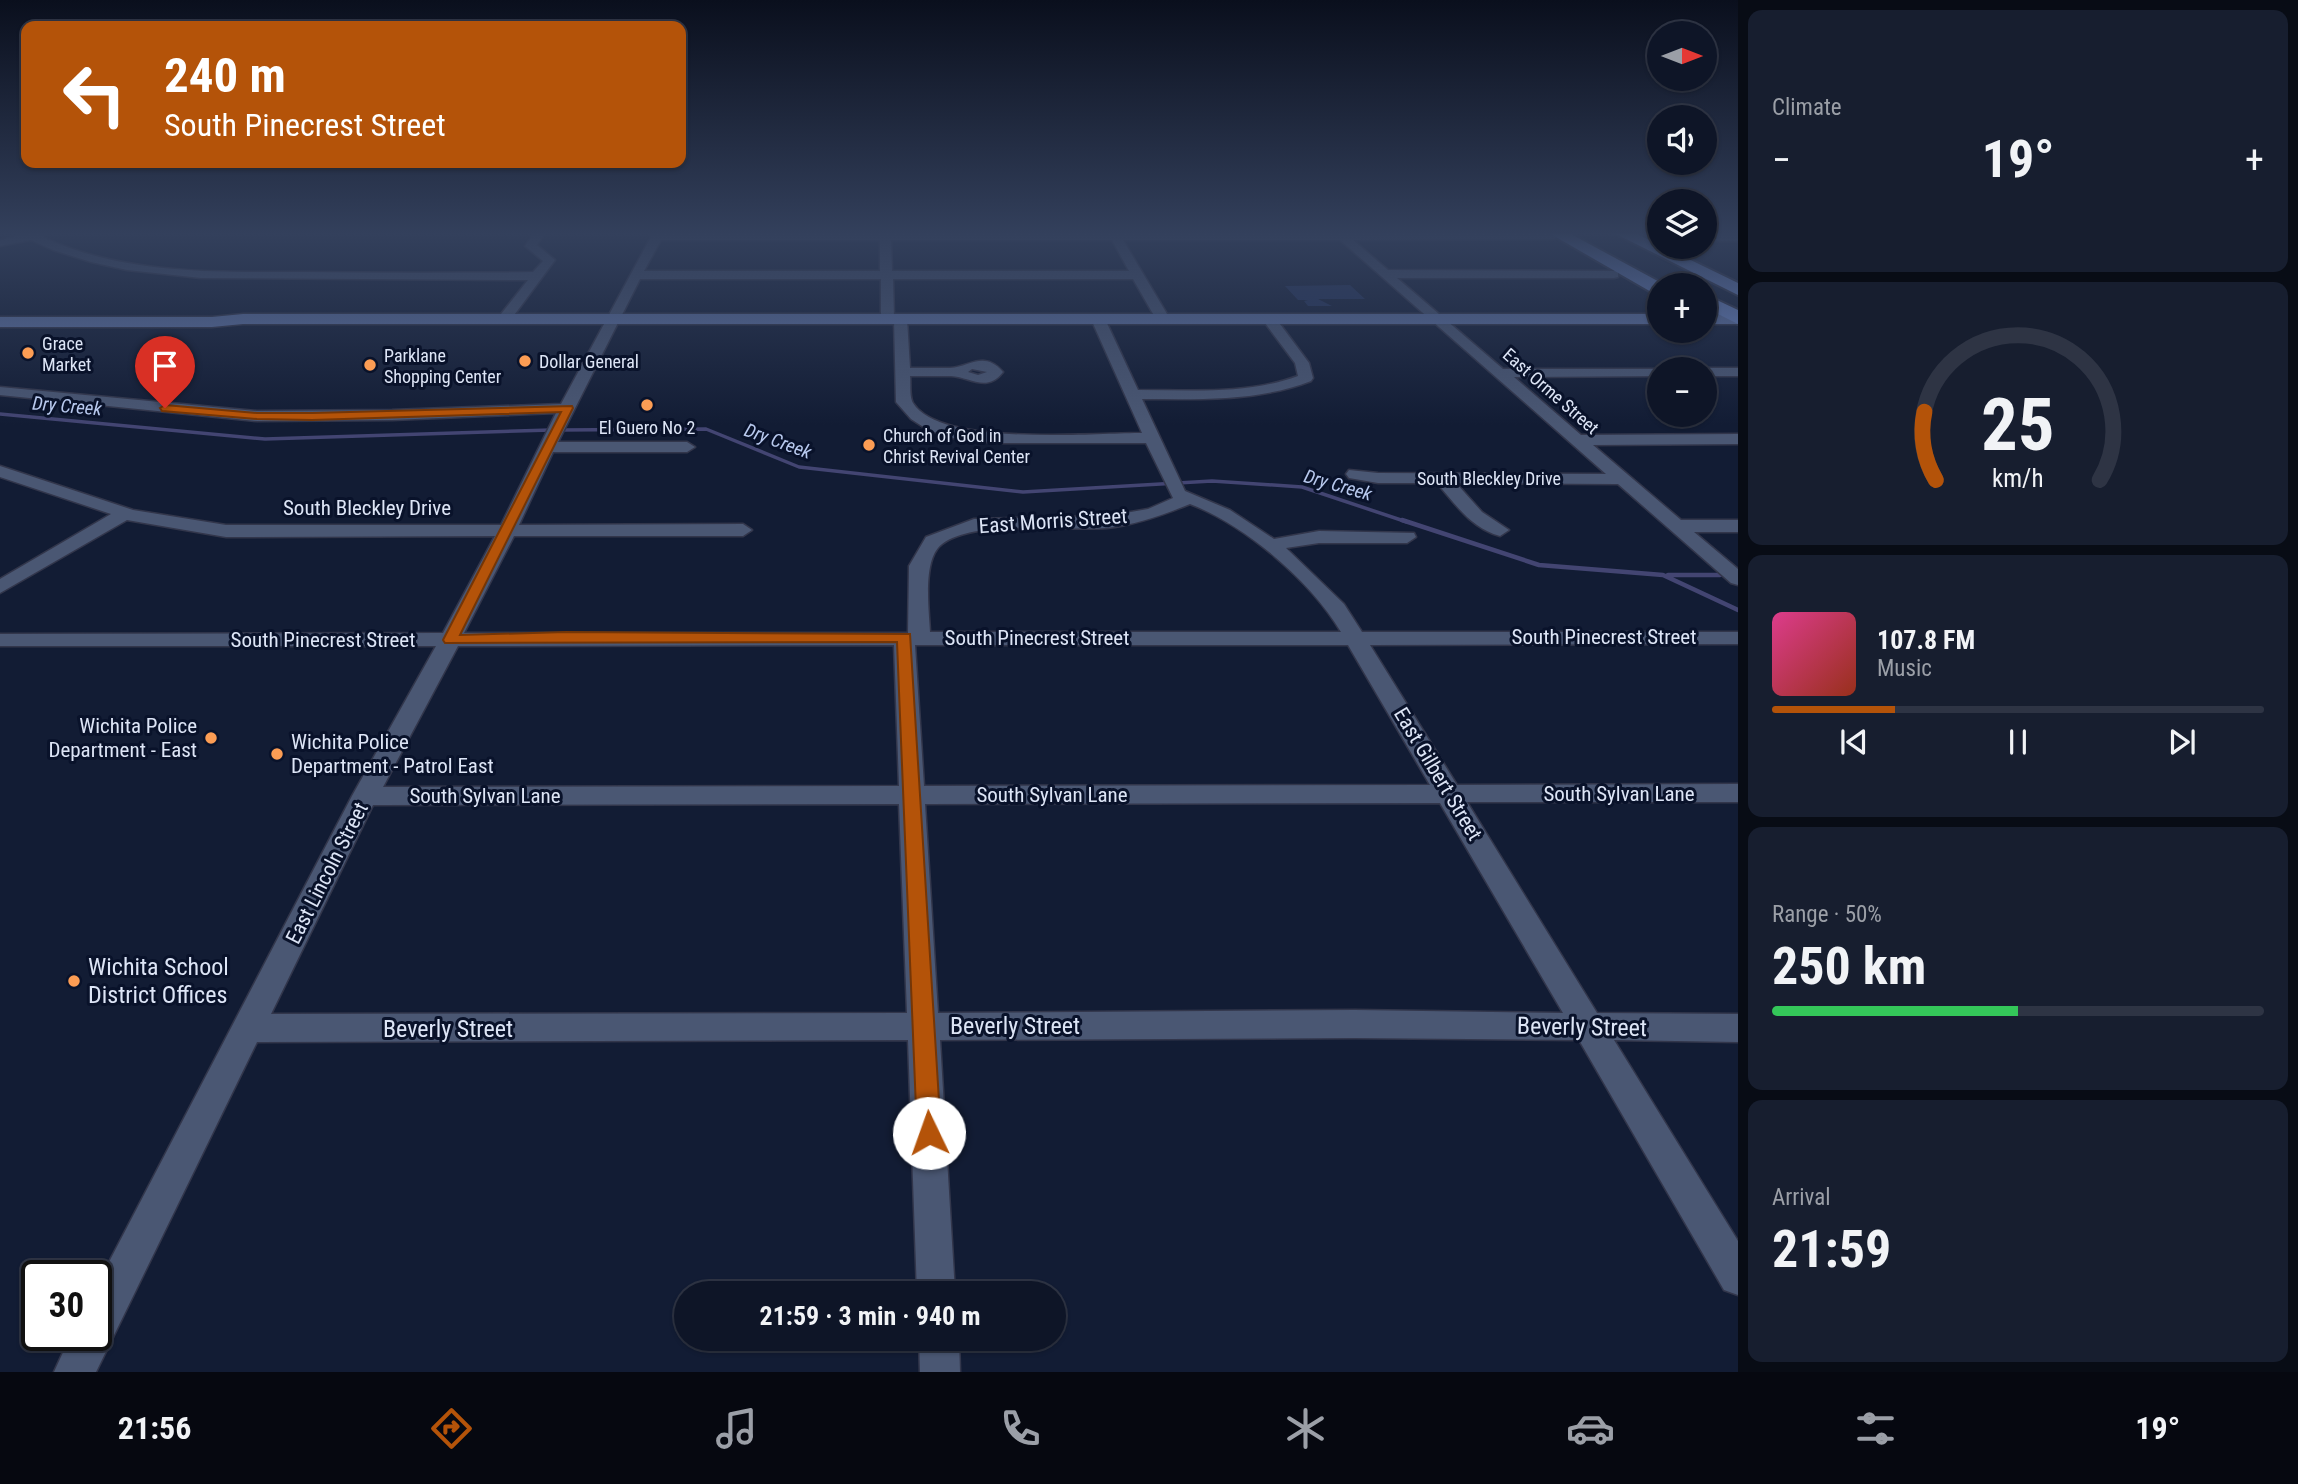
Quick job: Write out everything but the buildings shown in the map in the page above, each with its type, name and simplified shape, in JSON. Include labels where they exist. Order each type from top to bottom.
[{"type":"main road","points":[[1723,317],[1738,335]]},
{"type":"main road","points":[[0,320],[212,322],[243,319],[1647,319]]},
{"type":"street","points":[[504,320],[522,297]]},
{"type":"street","name":"East Lincoln Street","points":[[112,1297],[365,796],[507,531],[624,297]]},
{"type":"street","points":[[891,297],[904,402],[909,410],[927,423],[952,432],[996,438],[1150,438]]},
{"type":"street","points":[[1150,297],[1163,319]]},
{"type":"street","name":"East Orme Street","points":[[1412,297],[1738,579]]},
{"type":"street","points":[[1098,319],[1150,438],[1177,487]]},
{"type":"street","points":[[1130,394],[1260,392],[1285,388],[1306,378],[1302,363],[1269,319]]},
{"type":"street","points":[[901,372],[959,372]]},
{"type":"street","points":[[1500,373],[1647,373]]},
{"type":"street","points":[[1717,373],[1738,373]]},
{"type":"street","points":[[0,391],[257,416],[392,415],[559,428],[687,447]]},
{"type":"street","points":[[1578,440],[1738,439]]},
{"type":"street","name":"South Bleckley Drive","points":[[0,471],[126,513],[178,525],[226,531],[743,530]]},
{"type":"street","name":"South Bleckley Drive","points":[[1356,474],[1378,478],[1623,479]]},
{"type":"street","points":[[1442,478],[1478,519],[1500,530]]},
{"type":"street","name":"East Gilbert Street","points":[[1177,487],[1272,545],[1300,569],[1337,608],[1738,1276]]},
{"type":"street","name":"East Morris Street","points":[[935,1281],[912,795],[912,638],[919,566],[933,541],[974,524],[1108,522],[1153,513],[1177,487]]},
{"type":"street","points":[[0,587],[126,513]]},
{"type":"street","points":[[1677,526],[1738,526]]},
{"type":"street","points":[[1272,545],[1319,537],[1407,537]]},
{"type":"street","name":"South Pinecrest Street","points":[[0,639],[1738,638]]},
{"type":"street","name":"South Sylvan Lane","points":[[365,796],[1451,796],[1738,793]]},
{"type":"street","name":"Beverly Street","points":[[249,1028],[1355,1024],[1738,1028]]},
{"type":"street","points":[[74,1372],[85,1351]]},
{"type":"street","points":[[939,1351],[940,1372]]},
{"type":"shaded area","points":[[1295,297],[1365,299],[1318,299],[1332,306],[1308,306],[1304,301],[1308,300],[1298,300]]},
{"type":"waterway","name":"Dry Creek","points":[[0,414],[265,439],[551,430]]},
{"type":"waterway","name":"Dry Creek","points":[[560,430],[706,429],[799,467],[1023,492],[1212,481],[1302,487],[1407,522]]},
{"type":"waterway","name":"Dry Creek","points":[[1402,520],[1539,565],[1663,575],[1738,610]]},
{"type":"waterway","points":[[1668,575],[1720,575]]},
{"type":"place","name":"Grace Market","points":[[28,353]]},
{"type":"place","name":"Dollar General","points":[[525,361]]},
{"type":"place","name":"Parklane Shopping Center","points":[[370,365]]},
{"type":"place","name":"El Guero No 2","points":[[647,405]]},
{"type":"place","name":"Church of God in Christ Revival Center","points":[[869,445]]},
{"type":"place","name":"Wichita Police Department - East","points":[[211,738]]},
{"type":"place","name":"Wichita Police Department - Patrol East","points":[[277,754]]},
{"type":"place","name":"Wichita School District Offices","points":[[74,981]]},
{"type":"route","points":[[165,408],[257,416],[312,416],[568,408],[488,570],[450,640],[566,637],[904,638],[929,1133]]}]
